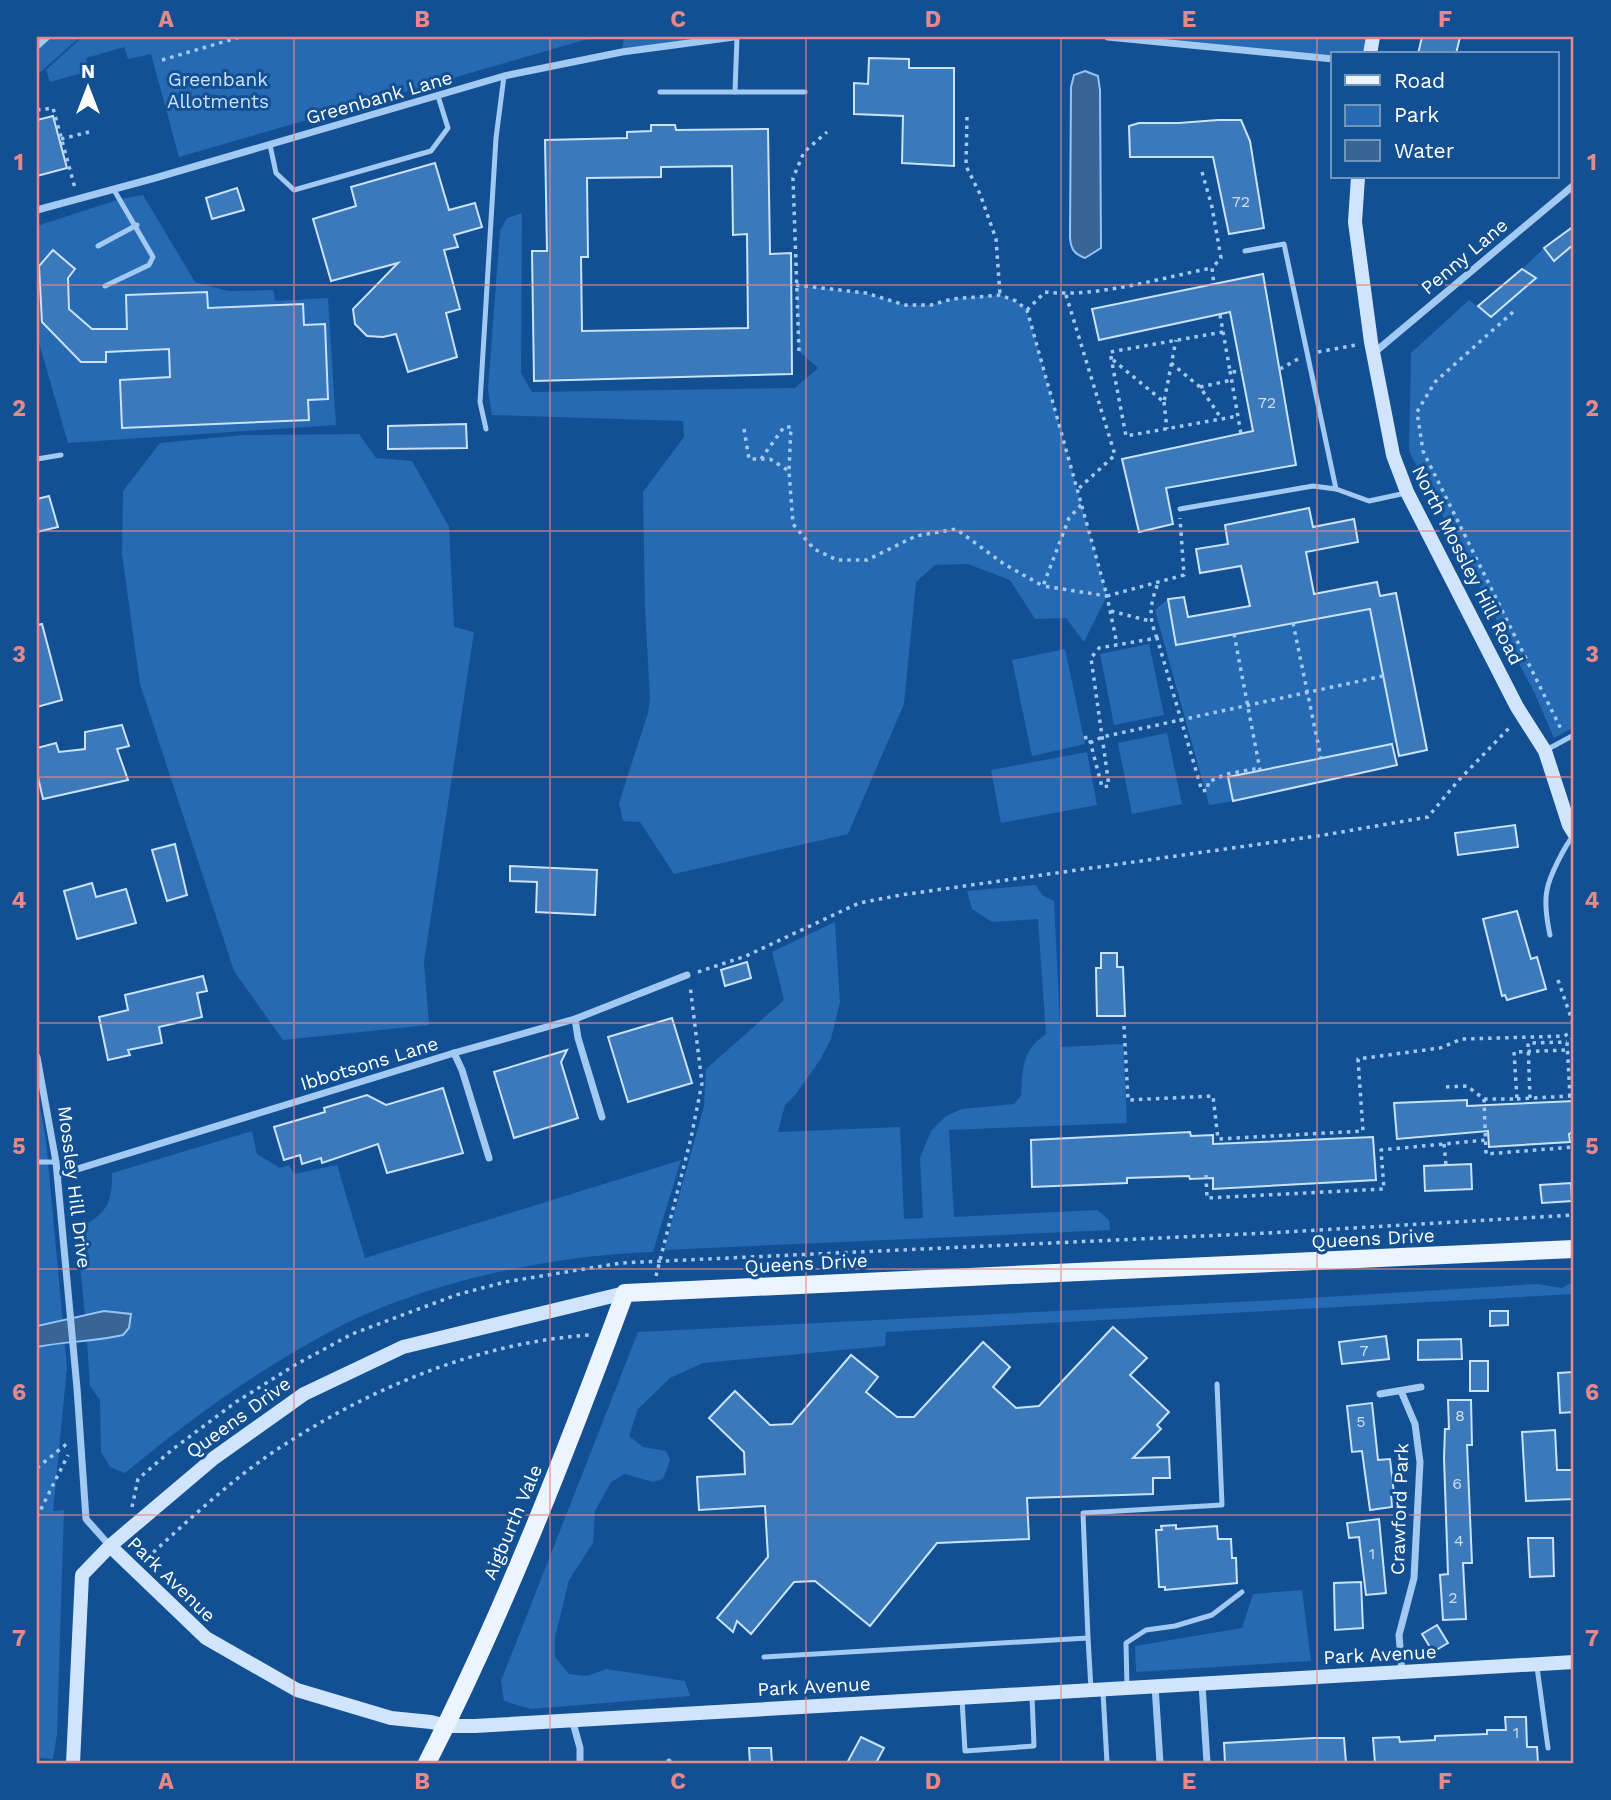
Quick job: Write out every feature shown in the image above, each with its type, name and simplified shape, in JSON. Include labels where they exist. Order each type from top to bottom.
[{"type":"main road","name":"Queens Drive","points":[[625,1293],[1574,1249]]},
{"type":"main road","name":"Aigburth Vale","points":[[427,1763],[447,1726],[528,1540],[625,1293]]},
{"type":"street","points":[[37,47],[47,37]]},
{"type":"street","name":"Greenbank Lane","points":[[37,210],[504,76],[622,52],[735,37]]},
{"type":"street","points":[[1108,37],[1331,59]]},
{"type":"street","name":"North Mossley Hill Road","points":[[1358,178],[1355,222],[1392,455],[1406,492],[1517,707],[1545,751],[1574,834]]},
{"type":"street","name":"Penny Lane","points":[[1373,347],[1574,185]]},
{"type":"street","name":"Ibbotsons Lane","points":[[58,1175],[454,1053],[575,1019],[687,975]]},
{"type":"street","points":[[575,1019],[578,1038],[602,1117]]},
{"type":"street","points":[[454,1053],[462,1070],[489,1158]]},
{"type":"street","name":"Mossley Hill Drive","points":[[37,1057],[58,1175],[86,1519],[110,1546]]},
{"type":"street","name":"Queens Drive","points":[[110,1546],[214,1458],[304,1394],[403,1347],[625,1293]]},
{"type":"street","points":[[1380,1394],[1421,1387]]},
{"type":"street","name":"Crawford Park","points":[[1401,1391],[1415,1424],[1420,1462],[1414,1578],[1399,1635],[1402,1672]]},
{"type":"street","points":[[73,1763],[82,1575],[110,1546]]},
{"type":"street","name":"Park Avenue","points":[[110,1546],[206,1638],[297,1690],[391,1717],[431,1721],[447,1726],[1574,1662]]},
{"type":"street","points":[[1202,1683],[1207,1763]]},
{"type":"street","points":[[1155,1685],[1160,1763]]},
{"type":"street","points":[[572,1718],[580,1748],[580,1763]]},
{"type":"lane","points":[[735,37],[735,92]]},
{"type":"lane","points":[[486,429],[480,402],[496,138],[504,76]]},
{"type":"lane","points":[[660,92],[804,92]]},
{"type":"lane","points":[[270,145],[276,173],[294,190],[431,151],[448,128],[438,96]]},
{"type":"lane","points":[[105,286],[149,265],[153,257],[114,190]]},
{"type":"lane","points":[[98,246],[136,225]]},
{"type":"lane","points":[[1245,251],[1284,244],[1336,489]]},
{"type":"lane","points":[[37,459],[61,455]]},
{"type":"lane","points":[[1180,509],[1313,486],[1336,489],[1369,501],[1406,492]]},
{"type":"lane","points":[[1545,751],[1574,735]]},
{"type":"lane","points":[[1549,935],[1546,917],[1547,889],[1567,842],[1574,834]]},
{"type":"lane","points":[[37,1162],[56,1162]]},
{"type":"lane","points":[[1107,1763],[1088,1638],[1083,1513],[1222,1505],[1217,1384]]},
{"type":"lane","points":[[1126,1687],[1126,1643],[1146,1630],[1175,1626],[1212,1615],[1242,1592]]},
{"type":"lane","points":[[764,1657],[1088,1638]]},
{"type":"lane","points":[[1537,1664],[1548,1748]]},
{"type":"lane","points":[[961,1697],[965,1751],[1034,1746],[1031,1693]]},
{"type":"path","points":[[162,60],[240,37]]},
{"type":"path","points":[[37,110],[53,108],[78,199]]},
{"type":"path","points":[[967,117],[966,166],[980,194],[996,239],[1000,295]]},
{"type":"path","points":[[61,139],[89,132]]},
{"type":"path","points":[[799,351],[793,178],[804,152],[827,132]]},
{"type":"path","points":[[1027,310],[1045,292],[1066,295],[1097,292],[1212,268],[1221,258],[1212,207],[1202,172]]},
{"type":"path","points":[[1212,268],[1214,285]]},
{"type":"path","points":[[796,285],[866,293],[905,305],[931,305],[951,299],[1000,295],[1016,301],[1027,310],[1107,596],[1117,645]]},
{"type":"path","points":[[1066,295],[1115,455],[1077,490]]},
{"type":"path","points":[[1513,312],[1436,382],[1417,412],[1423,451],[1563,733]]},
{"type":"path","points":[[1220,315],[1241,434]]},
{"type":"path","points":[[1223,332],[1110,352],[1111,359],[1126,436],[1238,416]]},
{"type":"path","points":[[1167,429],[1164,401],[1175,340]]},
{"type":"path","points":[[1280,369],[1308,354],[1373,347]]},
{"type":"path","points":[[1111,359],[1164,401]]},
{"type":"path","points":[[1171,363],[1200,387],[1221,419]]},
{"type":"path","points":[[1230,371],[1242,373]]},
{"type":"path","points":[[1200,387],[1232,380]]},
{"type":"path","points":[[761,459],[784,427],[791,427],[789,471],[793,524],[814,548],[837,560],[867,560],[916,536],[957,529],[1004,564],[1043,586],[1107,596],[1184,575],[1180,509]]},
{"type":"path","points":[[744,429],[749,459],[769,459],[789,471]]},
{"type":"path","points":[[1043,586],[1069,518],[1081,505]]},
{"type":"path","points":[[1158,582],[1150,621],[1202,791],[1208,790],[1208,782],[1227,774],[1260,769],[1234,635]]},
{"type":"path","points":[[1111,611],[1150,621]]},
{"type":"path","points":[[1293,623],[1321,758]]},
{"type":"path","points":[[1084,738],[1089,737],[1102,787],[1109,786],[1091,658],[1099,648],[1157,638]]},
{"type":"path","points":[[1090,743],[1102,737],[1383,676]]},
{"type":"path","points":[[652,1291],[691,1138],[702,1083],[692,995],[687,975],[746,956],[859,904],[901,895],[1055,875],[1429,817],[1458,781],[1518,719],[1517,707]]},
{"type":"path","points":[[1088,757],[1094,756]]},
{"type":"path","points":[[1124,1026],[1128,1100],[1213,1096],[1218,1139],[1363,1131],[1358,1059],[1440,1048],[1462,1039],[1564,1036],[1574,1029],[1558,981]]},
{"type":"path","points":[[1530,1098],[1528,1043],[1567,1042],[1574,1038]]},
{"type":"path","points":[[1446,1087],[1467,1086],[1483,1099],[1572,1095],[1567,1042]]},
{"type":"path","points":[[1517,1099],[1514,1052],[1567,1050]]},
{"type":"path","points":[[1483,1099],[1486,1154],[1574,1147]]},
{"type":"path","points":[[1206,1175],[1207,1198],[1384,1189],[1381,1150],[1486,1140]]},
{"type":"path","points":[[1444,1144],[1446,1165]]},
{"type":"path","points":[[135,1569],[212,1500],[286,1443],[373,1396],[414,1377],[464,1359],[518,1344],[563,1336],[610,1333]]},
{"type":"path","points":[[37,1468],[79,1435]]},
{"type":"path","points":[[37,1517],[79,1435]]},
{"type":"green space","points":[[47,37],[80,37],[37,75],[37,46]]},
{"type":"green space","name":"Greenbank Allotments","points":[[82,37],[619,37],[584,40],[179,157],[151,54],[128,59],[124,47],[86,58],[89,71],[50,82],[46,70]]},
{"type":"green space","points":[[624,37],[734,37],[622,52]]},
{"type":"green space","points":[[1108,37],[1373,37],[1370,52],[1331,52],[1331,59]]},
{"type":"green space","points":[[143,195],[195,282],[228,291],[273,290],[275,301],[328,298],[336,425],[68,443],[37,336],[37,226],[120,199]]},
{"type":"green space","points":[[522,213],[521,373],[532,392],[795,388],[818,368],[799,351],[796,285],[866,293],[905,305],[931,305],[952,299],[1000,295],[1016,301],[1027,310],[1107,596],[1084,642],[1066,618],[1035,619],[1010,580],[968,564],[935,565],[916,582],[904,704],[848,834],[674,874],[640,822],[623,821],[619,803],[650,699],[643,492],[684,437],[683,421],[492,415],[488,389],[500,231],[507,218]]},
{"type":"green space","points":[[1574,244],[1574,727],[1554,738],[1535,694],[1409,451],[1411,353],[1469,300],[1491,317],[1535,278],[1522,269],[1544,248],[1555,261]]},
{"type":"green space","points":[[359,434],[376,458],[412,461],[449,527],[454,627],[474,632],[424,962],[429,1025],[283,1040],[234,971],[140,684],[122,554],[123,491],[160,443],[244,435]]},
{"type":"green space","points":[[1168,599],[1176,645],[1370,609],[1396,743],[1229,777],[1233,801],[1209,805],[1155,610]]},
{"type":"green space","points":[[1149,644],[1164,715],[1114,725],[1100,654]]},
{"type":"green space","points":[[1065,649],[1085,744],[1032,756],[1012,660]]},
{"type":"green space","points":[[1167,733],[1182,804],[1132,814],[1118,743]]},
{"type":"green space","points":[[1087,752],[1097,805],[1001,823],[991,770]]},
{"type":"green space","points":[[1036,885],[1042,895],[1054,901],[1061,1047],[1123,1044],[1127,1123],[949,1130],[954,1217],[1097,1210],[1109,1220],[1110,1230],[664,1250],[704,1106],[706,1069],[784,1000],[772,952],[835,922],[840,1002],[831,1039],[820,1060],[785,1105],[778,1132],[900,1127],[904,1219],[923,1218],[920,1158],[931,1131],[946,1116],[962,1109],[1014,1104],[1021,1096],[1023,1069],[1028,1054],[1046,1034],[1038,919],[992,922],[972,909],[967,891]]},
{"type":"green space","points":[[37,1091],[46,1140],[67,1367],[53,1511],[64,1510],[57,1734],[53,1759],[40,1758],[39,1763],[37,1763]]},
{"type":"green space","points":[[252,1131],[257,1154],[280,1168],[289,1165],[294,1174],[337,1165],[365,1258],[681,1160],[653,1252],[614,1254],[532,1265],[448,1285],[370,1312],[307,1344],[253,1378],[200,1414],[125,1473],[110,1467],[101,1452],[100,1400],[90,1386],[87,1342],[105,1339],[125,1312],[104,1311],[85,1315],[80,1265],[87,1257],[85,1225],[108,1204],[112,1173]]},
{"type":"green space","points":[[1574,1281],[1574,1294],[886,1332],[885,1346],[703,1363],[670,1378],[638,1409],[629,1436],[643,1447],[666,1451],[670,1460],[663,1479],[653,1482],[625,1474],[611,1482],[595,1511],[593,1543],[569,1580],[555,1637],[555,1657],[569,1674],[587,1676],[606,1669],[685,1681],[690,1696],[531,1709],[504,1701],[501,1681],[638,1332],[1277,1300],[1537,1284],[1562,1288]]},
{"type":"green space","points":[[1302,1590],[1311,1661],[1136,1672],[1135,1646],[1242,1628],[1253,1594]]},
{"type":"water","points":[[1085,71],[1098,76],[1100,90],[1101,248],[1085,258],[1074,251],[1070,238],[1071,87],[1074,75]]},
{"type":"water","points":[[104,1311],[131,1314],[129,1328],[123,1335],[37,1347],[37,1326]]},
{"type":"building","points":[[1422,37],[1460,37],[1456,52],[1418,52]]},
{"type":"building","points":[[869,58],[909,59],[909,68],[954,68],[954,166],[902,163],[903,116],[854,114],[854,83],[868,84]]},
{"type":"building","points":[[53,116],[67,168],[37,176],[37,120]]},
{"type":"building","points":[[1241,120],[1250,141],[1264,228],[1229,234],[1213,157],[1130,157],[1129,126],[1139,123]]},
{"type":"building","points":[[651,125],[675,125],[676,130],[768,129],[770,254],[791,253],[792,374],[534,381],[532,251],[547,251],[545,140],[627,138],[627,132],[651,131]],"holes":[[[732,166],[733,235],[747,234],[748,328],[582,331],[581,257],[588,257],[587,178],[661,177],[661,167]]]},
{"type":"building","points":[[435,163],[449,210],[475,203],[482,227],[454,235],[458,247],[444,250],[460,309],[446,313],[457,357],[408,372],[396,334],[367,336],[355,324],[353,309],[398,263],[331,281],[313,219],[356,206],[351,187]]},
{"type":"building","points":[[237,188],[244,210],[212,219],[206,198]]},
{"type":"building","points":[[1574,226],[1574,244],[1554,261],[1544,248]]},
{"type":"building","points":[[53,250],[75,269],[68,278],[69,309],[92,329],[127,329],[126,295],[207,292],[208,308],[303,304],[304,325],[325,324],[328,399],[308,400],[309,420],[122,428],[120,380],[170,377],[169,349],[106,352],[106,362],[81,362],[42,322],[39,266]]},
{"type":"building","points":[[1522,269],[1536,278],[1491,317],[1478,306]]},
{"type":"building","points":[[1263,274],[1296,465],[1166,488],[1173,524],[1139,532],[1122,459],[1253,431],[1230,312],[1099,340],[1092,309]]},
{"type":"building","points":[[466,424],[467,448],[388,449],[388,426]]},
{"type":"building","points":[[49,496],[58,527],[37,532],[37,499]]},
{"type":"building","points":[[1309,508],[1313,527],[1354,519],[1358,542],[1306,552],[1314,594],[1377,582],[1380,596],[1396,593],[1427,750],[1399,756],[1370,609],[1176,645],[1168,599],[1184,597],[1188,617],[1250,606],[1241,566],[1200,573],[1196,549],[1228,544],[1225,525]]},
{"type":"building","points":[[42,624],[62,700],[37,707],[37,625]]},
{"type":"building","points":[[122,725],[129,746],[117,749],[128,780],[43,799],[37,773],[37,748],[56,743],[59,752],[85,749],[85,732]]},
{"type":"building","points":[[1392,744],[1397,765],[1233,801],[1228,777]]},
{"type":"building","points":[[1515,825],[1518,847],[1458,855],[1455,833]]},
{"type":"building","points":[[175,844],[187,895],[167,901],[152,850]]},
{"type":"building","points":[[510,866],[597,870],[595,915],[536,912],[537,882],[510,881]]},
{"type":"building","points":[[92,883],[96,897],[126,889],[136,923],[77,939],[64,891]]},
{"type":"building","points":[[1517,911],[1531,959],[1537,957],[1546,989],[1507,1000],[1505,995],[1502,996],[1483,919]]},
{"type":"building","points":[[1101,953],[1117,953],[1117,967],[1123,967],[1125,1016],[1097,1016],[1096,968],[1101,968]]},
{"type":"building","points":[[747,962],[751,978],[725,986],[721,970]]},
{"type":"building","points":[[203,976],[207,991],[197,993],[202,1017],[159,1027],[162,1043],[128,1050],[130,1055],[108,1060],[99,1017],[128,1010],[125,995]]},
{"type":"building","points":[[672,1018],[692,1083],[628,1102],[608,1037]]},
{"type":"building","points":[[567,1050],[561,1062],[578,1118],[514,1138],[494,1072]]},
{"type":"building","points":[[443,1088],[463,1153],[387,1173],[378,1144],[322,1163],[321,1158],[302,1164],[300,1155],[284,1160],[274,1127],[325,1112],[324,1108],[367,1095],[386,1105]]},
{"type":"building","points":[[1467,1100],[1467,1106],[1574,1101],[1574,1132],[1569,1134],[1570,1142],[1489,1147],[1488,1131],[1397,1139],[1394,1103]]},
{"type":"building","points":[[1190,1132],[1191,1136],[1213,1135],[1213,1144],[1373,1137],[1376,1180],[1213,1189],[1213,1178],[1190,1179],[1189,1176],[1127,1178],[1127,1183],[1032,1187],[1031,1140]]},
{"type":"building","points":[[1471,1164],[1472,1189],[1425,1191],[1424,1166]]},
{"type":"building","points":[[1571,1183],[1572,1201],[1542,1203],[1540,1185]]},
{"type":"building","points":[[1490,1311],[1508,1311],[1508,1325],[1490,1326]]},
{"type":"building","points":[[1113,1327],[1147,1358],[1130,1375],[1169,1412],[1157,1425],[1161,1429],[1133,1458],[1169,1457],[1170,1478],[1153,1478],[1153,1494],[1027,1498],[1029,1539],[937,1543],[870,1626],[815,1581],[794,1582],[751,1634],[737,1621],[733,1632],[717,1618],[768,1557],[765,1506],[699,1510],[697,1477],[745,1474],[744,1452],[709,1418],[735,1391],[770,1425],[792,1424],[851,1355],[878,1377],[866,1392],[897,1417],[914,1417],[983,1342],[1010,1367],[993,1387],[1016,1408],[1039,1406]]},
{"type":"building","points":[[1386,1336],[1389,1359],[1342,1364],[1339,1342]]},
{"type":"building","points":[[1461,1339],[1462,1359],[1418,1360],[1418,1340]]},
{"type":"building","points":[[1470,1361],[1488,1361],[1488,1391],[1470,1391]]},
{"type":"building","points":[[1574,1372],[1574,1412],[1560,1413],[1558,1373]]},
{"type":"building","points":[[1448,1400],[1471,1400],[1472,1445],[1467,1445],[1472,1563],[1463,1563],[1466,1619],[1443,1620],[1440,1575],[1448,1574],[1444,1458],[1445,1429],[1449,1429]]},
{"type":"building","points":[[1372,1403],[1378,1460],[1390,1459],[1394,1494],[1391,1494],[1392,1507],[1370,1510],[1362,1451],[1352,1452],[1347,1406]]},
{"type":"building","points":[[1555,1430],[1557,1470],[1574,1470],[1574,1499],[1526,1501],[1522,1432]]},
{"type":"building","points":[[1379,1519],[1386,1593],[1366,1595],[1359,1537],[1349,1538],[1347,1523]]},
{"type":"building","points":[[1176,1525],[1176,1529],[1217,1526],[1218,1539],[1231,1539],[1232,1558],[1236,1558],[1237,1583],[1165,1590],[1165,1587],[1159,1587],[1156,1530],[1162,1530],[1161,1526]]},
{"type":"building","points":[[1528,1538],[1553,1538],[1554,1576],[1530,1577]]},
{"type":"building","points":[[1361,1582],[1363,1628],[1335,1630],[1334,1583]]},
{"type":"building","points":[[1437,1625],[1448,1643],[1433,1652],[1422,1634]]},
{"type":"building","points":[[1505,1717],[1526,1717],[1527,1747],[1537,1747],[1538,1763],[1375,1763],[1373,1738],[1399,1737],[1400,1742],[1435,1740],[1435,1736],[1487,1734],[1487,1730],[1506,1730]]},
{"type":"building","points":[[861,1737],[884,1748],[876,1763],[847,1763]]},
{"type":"building","points":[[1344,1738],[1346,1763],[1225,1763],[1224,1743]]},
{"type":"building","points":[[749,1748],[771,1748],[772,1763],[750,1763]]}]
